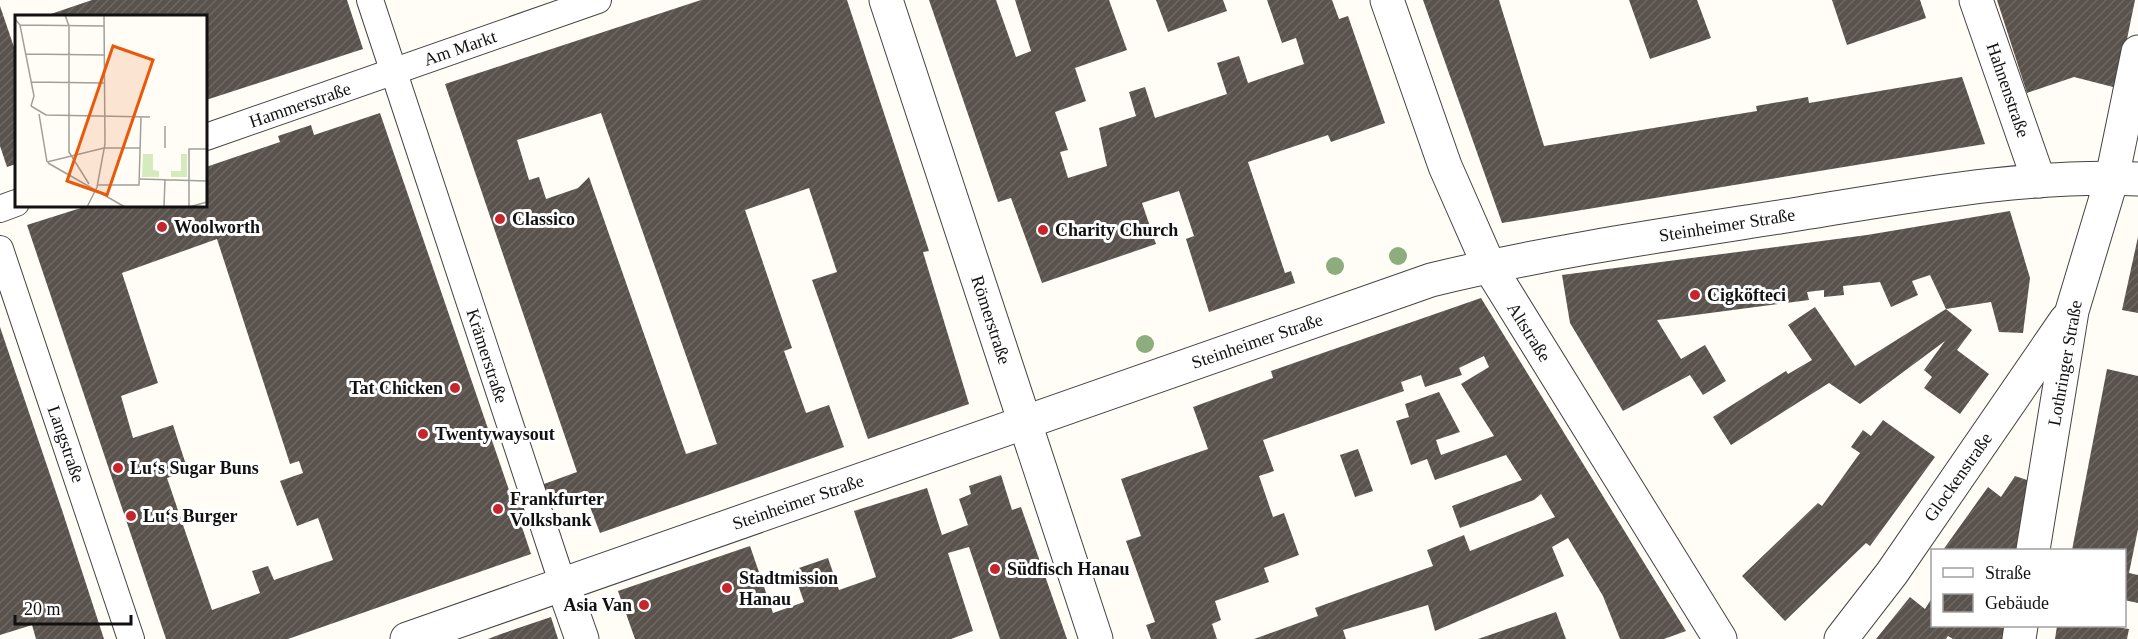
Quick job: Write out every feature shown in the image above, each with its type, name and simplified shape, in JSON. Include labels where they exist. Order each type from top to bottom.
[{"type":"street","points":[[370,0],[394,72]]},
{"type":"street","name":"Am Markt","points":[[394,72],[598,0]]},
{"type":"street","name":"Römerstraße","points":[[886,0],[1096,639]]},
{"type":"street","name":"Altstraße","points":[[1387,0],[1445,166],[1489,266],[1720,639]]},
{"type":"street","name":"Hahnenstraße","points":[[1976,0],[2039,181]]},
{"type":"street","name":"Lothringer Straße","points":[[2033,549],[2072,311],[2125,179],[2138,52]]},
{"type":"street","name":"Hammerstraße","points":[[207,137],[394,72]]},
{"type":"street","name":"Krämerstraße","points":[[394,72],[582,639]]},
{"type":"street","name":"Steinheimer Straße","points":[[407,639],[1431,280],[1555,252],[1918,195],[2039,181],[2125,179]]},
{"type":"street","points":[[0,209],[15,203]]},
{"type":"street","name":"Langstraße","points":[[0,249],[131,639]]},
{"type":"street","name":"Glockenstraße","points":[[1841,639],[1892,573],[2072,311]]},
{"type":"building","points":[[92,0],[347,0],[363,49],[207,100],[207,15],[48,15]]},
{"type":"building","points":[[701,0],[847,0],[929,251],[923,252],[969,404],[868,439],[812,280],[837,272],[809,188],[745,210],[792,348],[784,351],[806,413],[829,405],[844,447],[600,533],[584,491],[518,515],[531,554],[288,639],[166,639],[27,225],[84,207],[207,207],[207,167],[280,142],[278,136],[311,125],[314,135],[380,113],[511,496],[577,472],[445,84]],"holes":[[[601,113],[717,444],[686,454],[589,177],[578,188],[546,199],[539,177],[529,180],[517,140]],[[217,239],[290,464],[299,461],[303,473],[280,481],[297,526],[318,518],[333,560],[274,580],[268,566],[252,571],[260,593],[212,610],[167,478],[188,471],[173,425],[133,438],[121,396],[158,383],[122,273]]]},
{"type":"building","points":[[929,0],[996,0],[1016,57],[1031,51],[1015,0],[1109,0],[1127,50],[1075,68],[1086,101],[1055,112],[1068,150],[1060,152],[1068,178],[1107,166],[1099,128],[1136,116],[1129,92],[1145,87],[1155,118],[1227,94],[1217,63],[1239,56],[1248,83],[1304,64],[1296,38],[1282,43],[1267,0],[1332,0],[1339,19],[1348,16],[1385,123],[1331,142],[1328,135],[1248,162],[1285,273],[1291,271],[1295,283],[1209,312],[1186,239],[1194,236],[1179,191],[1142,203],[1156,244],[1042,283],[1011,198],[998,202]]},
{"type":"building","points":[[1156,0],[1223,0],[1227,11],[1168,32]]},
{"type":"building","points":[[1423,0],[1499,0],[1544,146],[1757,111],[1756,106],[1808,97],[1809,103],[1962,77],[1985,144],[1502,223]]},
{"type":"building","points":[[1629,0],[1697,0],[1711,38],[1650,59]]},
{"type":"building","points":[[1832,0],[1920,0],[1926,18],[1847,45]]},
{"type":"building","points":[[1997,0],[2135,0],[2117,88],[2074,77],[2027,93]]},
{"type":"building","points":[[0,6],[15,50],[15,164],[7,167],[0,146]]},
{"type":"building","points":[[2010,211],[2030,278],[2023,333],[1999,332],[1991,302],[1946,309],[1930,275],[1912,281],[1918,295],[1891,307],[1880,282],[1843,286],[1844,295],[1824,297],[1824,290],[1807,292],[1809,300],[1657,320],[1681,359],[1705,345],[1726,381],[1703,395],[1690,375],[1623,411],[1570,323],[1562,275],[1867,235]]},
{"type":"building","points":[[2138,237],[2138,313],[2122,310]]},
{"type":"building","points":[[1481,298],[1686,631],[1664,639],[1620,639],[1603,596],[1568,538],[1552,547],[1564,576],[1435,631],[1428,605],[1343,630],[1346,639],[1254,639],[1318,616],[1315,608],[1433,566],[1427,550],[1464,535],[1470,551],[1555,517],[1541,494],[1534,500],[1460,528],[1452,506],[1522,480],[1506,455],[1435,480],[1427,459],[1411,465],[1396,421],[1409,417],[1405,404],[1439,392],[1460,432],[1436,440],[1441,455],[1494,436],[1461,384],[1489,367],[1484,356],[1459,368],[1462,375],[1425,387],[1421,375],[1401,382],[1404,391],[1263,440],[1274,471],[1259,476],[1273,517],[1284,513],[1299,555],[1264,568],[1269,582],[1215,601],[1221,620],[1212,624],[1217,639],[1151,639],[1146,625],[1155,622],[1126,541],[1141,536],[1121,479],[1208,449],[1193,407],[1273,378],[1271,371]]},
{"type":"building","points":[[1815,307],[1855,366],[1946,309],[1972,330],[1957,350],[1989,374],[1960,414],[1924,388],[1932,377],[1924,370],[1945,341],[1860,404],[1829,383],[1731,445],[1713,417],[1786,371],[1788,374],[1812,360],[1788,325]]},
{"type":"building","points":[[0,327],[104,639],[36,639],[32,625],[0,635]]},
{"type":"building","points":[[2107,369],[2138,376],[2138,529],[2129,573],[2138,575],[2138,603],[2126,600],[2126,549],[2072,549]]},
{"type":"building","points":[[1883,420],[1935,457],[1870,546],[1866,543],[1785,621],[1742,576],[1818,503],[1822,506],[1860,453],[1851,447],[1863,430],[1871,436]]},
{"type":"building","points":[[1358,449],[1373,491],[1355,497],[1340,455]]},
{"type":"building","points":[[1001,475],[1012,510],[1021,507],[1067,639],[1000,639],[969,547],[948,553],[973,631],[951,639],[635,639],[618,591],[750,546],[773,613],[804,602],[793,570],[828,558],[839,590],[876,577],[854,511],[927,488],[942,535],[968,525],[959,499],[971,494],[969,486]]},
{"type":"building","points":[[2015,476],[2030,481],[2018,549],[1944,549],[1988,487],[2001,497]]},
{"type":"building","points":[[1910,597],[1925,609],[1931,600],[1931,627],[2000,627],[2005,629],[2003,639],[1953,639],[1948,636],[1946,639],[1876,639]]},
{"type":"building","points":[[1556,612],[1566,639],[1478,639]]},
{"type":"building","points":[[551,617],[558,639],[488,639],[501,634]]},
{"type":"building","points":[[2057,627],[2129,629],[2127,639],[2055,639]]},
{"type":"place","name":"Classico","points":[[500,219]]},
{"type":"place","name":"Woolworth","points":[[162,227]]},
{"type":"place","name":"Charity Church","points":[[1043,230]]},
{"type":"place","name":"Cigköfteci","points":[[1695,295]]},
{"type":"place","name":"Tat Chicken","points":[[455,388]]},
{"type":"place","name":"Twentywaysout","points":[[423,434]]},
{"type":"place","name":"Lu‘s Sugar Buns","points":[[118,468]]},
{"type":"place","name":"Frankfurter Volksbank","points":[[498,509]]},
{"type":"place","name":"Lu‘s Burger","points":[[131,516]]},
{"type":"place","name":"Südfisch Hanau","points":[[995,569]]},
{"type":"place","name":"Stadtmission Hanau","points":[[727,588]]},
{"type":"place","name":"Asia Van","points":[[644,605]]}]
